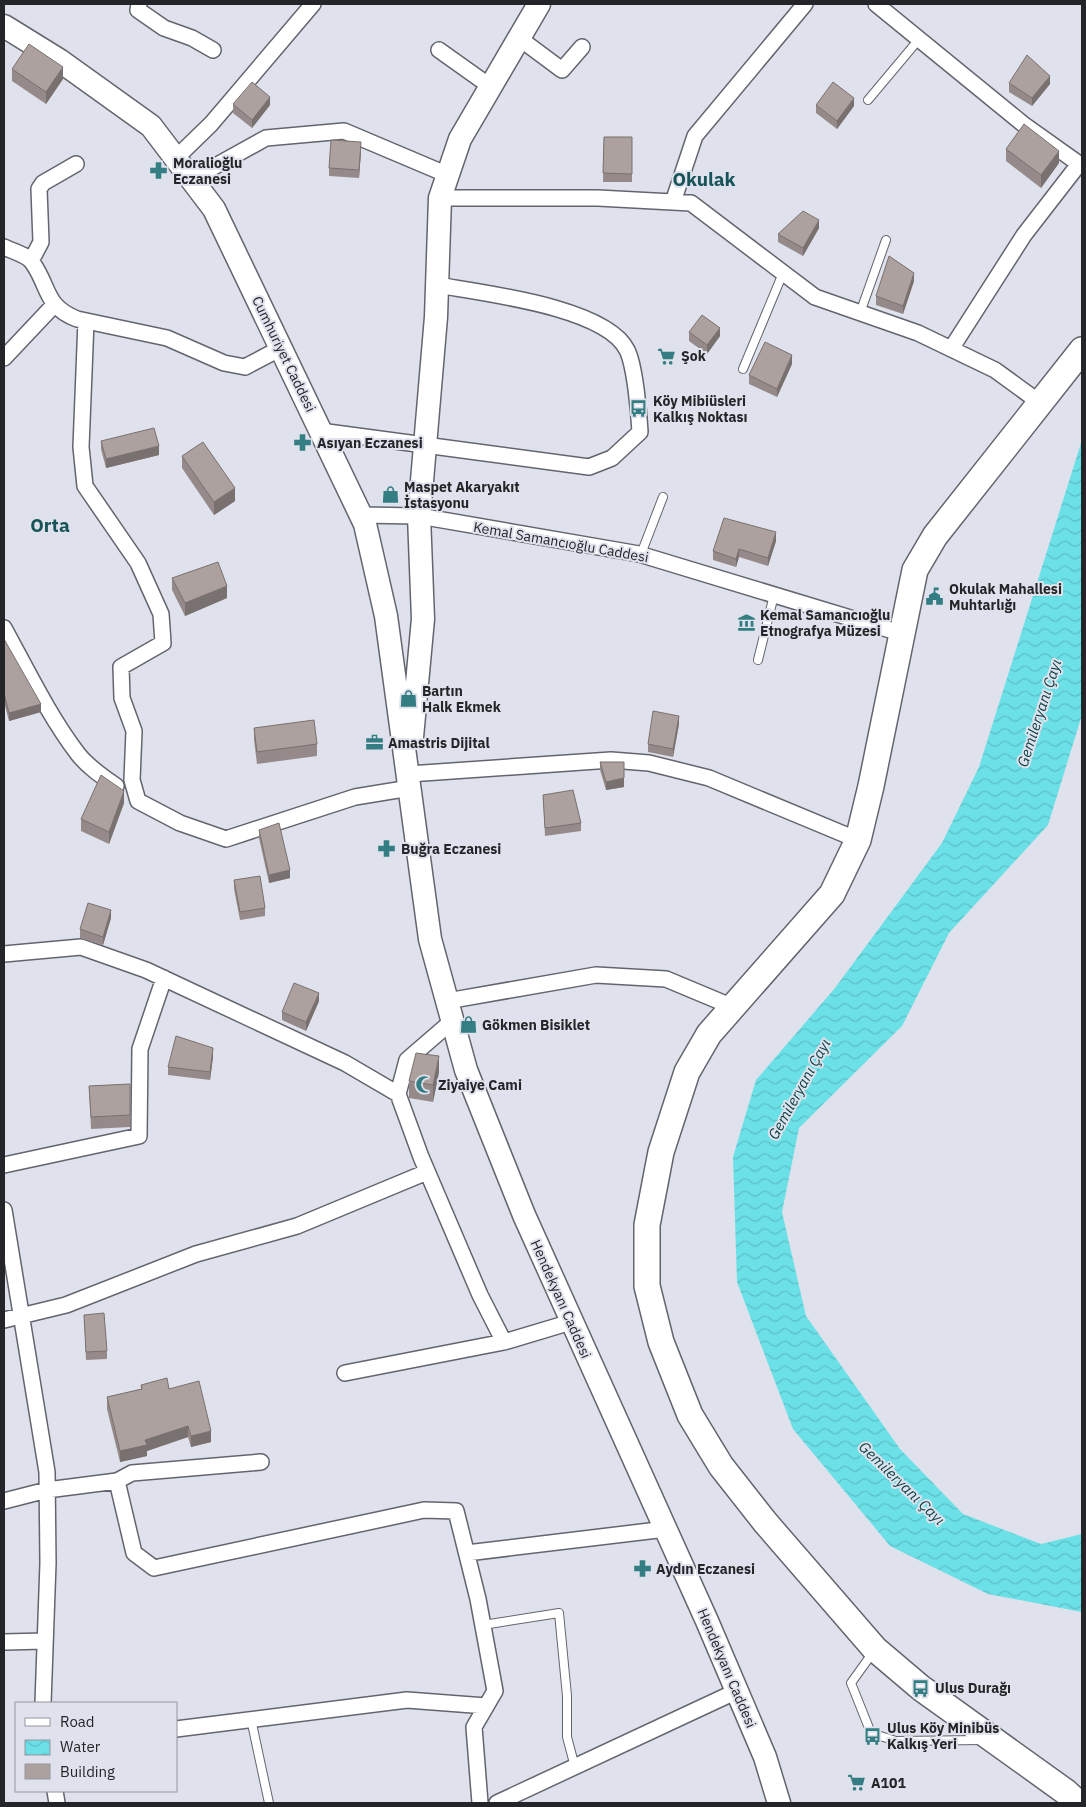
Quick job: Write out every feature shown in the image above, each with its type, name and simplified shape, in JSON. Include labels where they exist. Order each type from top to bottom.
[{"type":"main road","points":[[409,781],[423,619],[419,516],[437,286],[440,198],[460,139],[539,4]]},
{"type":"main road","name":"Cumhuriyet Caddesi","points":[[4,26],[59,60],[151,126],[214,209],[365,524],[386,616],[409,781]]},
{"type":"main road","points":[[1077,1803],[921,1688],[875,1649],[765,1522],[721,1466],[690,1415],[660,1342],[647,1286],[647,1225],[660,1152],[687,1072],[709,1034],[832,894],[858,840],[871,786],[900,633],[915,570],[934,536],[1082,350]]},
{"type":"main road","name":"Hendekyanı Caddesi","points":[[409,781],[430,938],[449,1012],[476,1097],[524,1215],[666,1529],[766,1757],[779,1803]]},
{"type":"street","points":[[139,4],[138,10],[164,28],[192,38],[213,50]]},
{"type":"street","points":[[176,158],[211,124],[313,4]]},
{"type":"street","points":[[673,202],[695,136],[805,4]]},
{"type":"street","points":[[876,4],[1023,124],[1081,165],[1024,235],[951,349]]},
{"type":"street","points":[[519,38],[562,70],[582,47]]},
{"type":"street","points":[[439,50],[491,87]]},
{"type":"street","points":[[192,180],[266,138],[344,131],[448,175]]},
{"type":"street","points":[[31,260],[41,242],[39,189],[43,183],[76,164]]},
{"type":"street","points":[[440,198],[598,198],[691,203],[815,297],[918,333],[995,370],[1040,402]]},
{"type":"street","points":[[4,247],[31,260],[54,305],[64,314],[86,321],[167,338],[224,363],[245,367],[281,348]]},
{"type":"street","points":[[320,431],[589,467],[612,458],[640,432],[638,403],[628,350],[615,334],[596,322],[528,301],[437,286]]},
{"type":"street","points":[[4,358],[54,305]]},
{"type":"street","points":[[86,321],[81,447],[85,486],[138,563],[161,614],[163,644],[121,666],[122,698],[134,731],[132,780],[138,801]]},
{"type":"street","name":"Kemal Samancıoğlu Caddesi","points":[[360,515],[419,516],[641,554],[900,633]]},
{"type":"street","points":[[4,628],[54,717],[79,755],[96,772],[138,801],[180,823],[226,839],[409,781],[612,760],[649,763],[709,778],[858,840]]},
{"type":"street","points":[[4,954],[81,947],[164,978],[345,1063],[398,1094]]},
{"type":"street","points":[[504,1342],[480,1295],[427,1172],[398,1094],[408,1060],[449,1012],[596,975],[666,979],[733,1007]]},
{"type":"street","points":[[4,1165],[139,1136],[140,1049],[164,978]]},
{"type":"street","points":[[4,1320],[66,1305],[196,1254],[297,1226],[427,1172]]},
{"type":"street","points":[[4,1210],[47,1472],[48,1563],[42,1702]]},
{"type":"street","points":[[345,1373],[504,1342],[572,1322]]},
{"type":"street","points":[[4,1501],[47,1490],[117,1481],[132,1473],[261,1462]]},
{"type":"street","points":[[117,1481],[134,1553],[154,1568],[424,1510],[456,1510],[483,1625],[495,1690],[474,1727],[480,1803]]},
{"type":"street","points":[[467,1554],[666,1529]]},
{"type":"street","points":[[4,1642],[45,1641]]},
{"type":"street","points":[[496,1803],[737,1691]]},
{"type":"street","points":[[178,1729],[408,1700],[486,1706]]},
{"type":"lane","points":[[868,100],[920,38]]},
{"type":"lane","points":[[860,313],[886,240]]},
{"type":"lane","points":[[742,369],[783,273]]},
{"type":"lane","points":[[641,554],[663,497]]},
{"type":"lane","points":[[758,660],[774,595]]},
{"type":"lane","points":[[483,1625],[559,1613],[567,1696],[567,1737],[575,1767]]},
{"type":"lane","points":[[875,1649],[864,1661],[851,1683],[871,1733],[896,1741],[994,1740]]},
{"type":"lane","points":[[251,1719],[269,1803]]},
{"type":"water","name":"Gemileryanı Çayı","points":[[1082,440],[1082,715],[1048,825],[949,933],[902,1026],[799,1128],[782,1212],[806,1316],[900,1449],[963,1514],[1041,1544],[1082,1534],[1082,1612],[988,1594],[890,1546],[793,1429],[737,1282],[733,1157],[756,1080],[835,988],[942,843],[979,767]]},
{"type":"building","points":[[29,44],[63,67],[46,92],[12,69]]},
{"type":"building","points":[[1027,55],[1050,76],[1032,98],[1009,83]]},
{"type":"building","points":[[252,82],[270,97],[252,120],[233,104]]},
{"type":"building","points":[[833,82],[854,98],[837,121],[816,105]]},
{"type":"building","points":[[1024,124],[1059,151],[1041,175],[1006,149]]},
{"type":"building","points":[[604,137],[632,137],[632,174],[603,173]]},
{"type":"building","points":[[331,140],[361,142],[359,170],[329,168]]},
{"type":"building","points":[[803,211],[819,220],[803,248],[778,234]]},
{"type":"building","points":[[889,256],[914,273],[903,306],[876,296]]},
{"type":"building","points":[[702,315],[720,328],[707,345],[689,332]]},
{"type":"building","points":[[765,342],[792,355],[777,389],[749,375]]},
{"type":"building","points":[[154,428],[159,446],[106,459],[101,441]]},
{"type":"building","points":[[203,442],[235,488],[214,502],[182,456]]},
{"type":"building","points":[[724,518],[776,532],[768,558],[739,549],[736,559],[713,551]]},
{"type":"building","points":[[218,562],[227,586],[185,603],[172,578]]},
{"type":"building","points":[[4,639],[41,704],[9,713],[4,693]]},
{"type":"building","points":[[653,711],[679,716],[673,749],[648,744]]},
{"type":"building","points":[[314,720],[317,744],[257,752],[254,728]]},
{"type":"building","points":[[600,762],[624,762],[624,778],[606,782]]},
{"type":"building","points":[[101,775],[124,791],[109,832],[81,819]]},
{"type":"building","points":[[573,790],[581,823],[545,828],[543,795]]},
{"type":"building","points":[[279,823],[290,870],[269,875],[259,830]]},
{"type":"building","points":[[260,876],[265,908],[240,912],[234,880]]},
{"type":"building","points":[[88,903],[111,910],[103,937],[80,929]]},
{"type":"building","points":[[294,983],[319,993],[306,1022],[282,1012]]},
{"type":"building","points":[[176,1036],[213,1048],[210,1072],[168,1067]]},
{"type":"building","points":[[416,1053],[439,1056],[433,1085],[409,1081]]},
{"type":"building","points":[[130,1084],[130,1115],[91,1117],[89,1086]]},
{"type":"building","points":[[104,1313],[107,1351],[86,1352],[84,1315]]},
{"type":"building","points":[[167,1378],[169,1389],[199,1381],[211,1431],[191,1436],[188,1426],[145,1440],[147,1445],[120,1451],[107,1397],[142,1389],[141,1385]]},
{"type":"place","name":"Moralioğlu Eczanesi","points":[[159,171]]},
{"type":"place","name":"Şok","points":[[667,356]]},
{"type":"place","name":"Köy Mibiüsleri Kalkış Noktası","points":[[639,409]]},
{"type":"place","name":"Asıyan Eczanesi","points":[[303,443]]},
{"type":"place","name":"Maspet Akaryakıt İstasyonu","points":[[390,495]]},
{"type":"place","name":"Okulak Mahallesi Muhtarlığı","points":[[935,597]]},
{"type":"place","name":"Kemal Samancıoğlu Etnografya Müzesi","points":[[746,623]]},
{"type":"place","name":"Bartın Halk Ekmek","points":[[408,699]]},
{"type":"place","name":"Amastris Dijital","points":[[374,743]]},
{"type":"place","name":"Buğra Eczanesi","points":[[387,849]]},
{"type":"place","name":"Gökmen Bisiklet","points":[[468,1025]]},
{"type":"place","name":"Ziyaiye Cami","points":[[424,1085]]},
{"type":"place","name":"Aydın Eczanesi","points":[[642,1569]]},
{"type":"place","name":"Ulus Durağı","points":[[921,1688]]},
{"type":"place","name":"Ulus Köy Minibüs Kalkış Yeri","points":[[873,1736]]},
{"type":"place","name":"A101","points":[[857,1783]]},
{"type":"district","name":"Okulak","points":[[704,179]]},
{"type":"district","name":"Orta","points":[[50,525]]}]
